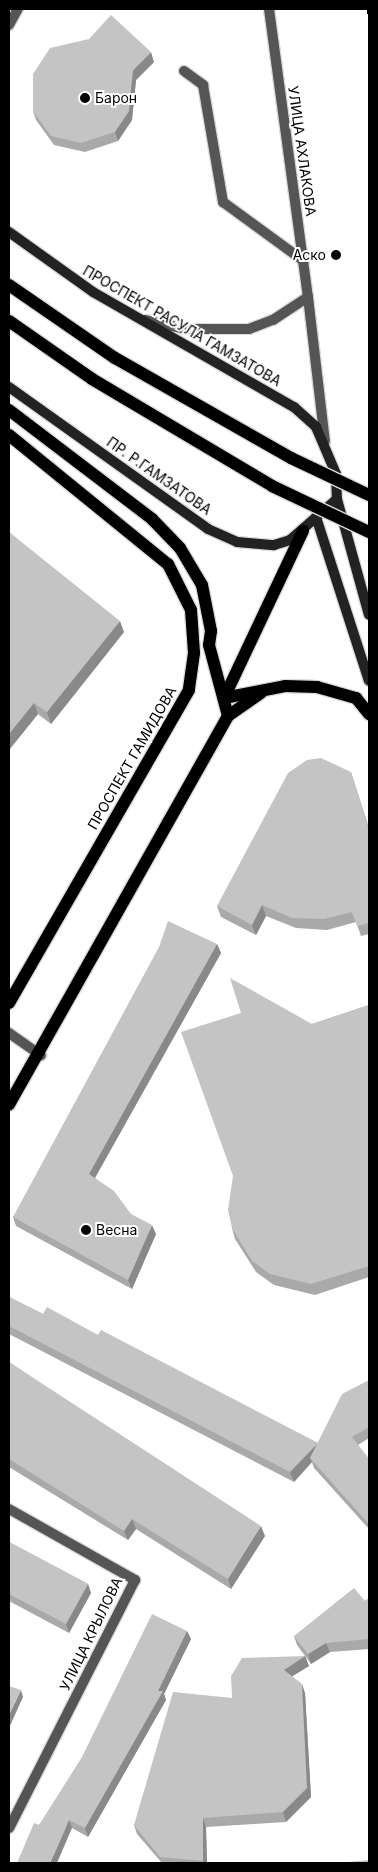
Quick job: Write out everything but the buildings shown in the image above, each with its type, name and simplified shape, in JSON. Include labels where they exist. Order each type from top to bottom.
[{"type":"main road","name":"ПРОСПЕКТ РАСУЛА ГАМЗАТОВА","points":[[9,232],[142,320],[294,406],[325,441]]},
{"type":"main road","points":[[9,285],[115,358],[290,458],[369,495]]},
{"type":"main road","points":[[9,321],[92,379],[272,486],[369,532]]},
{"type":"main road","name":"ПР. Р.ГАМЗАТОВА","points":[[9,387],[208,529],[237,542],[274,546],[303,531]]},
{"type":"main road","points":[[9,410],[152,519],[180,548],[202,585],[211,631],[209,645],[226,708]]},
{"type":"main road","name":"ПРОСПЕКТ ГАМИДОВА","points":[[9,436],[168,564],[191,610],[194,653],[188,690],[9,1003]]},
{"type":"main road","points":[[325,441],[336,474],[337,498],[369,615]]},
{"type":"main road","name":"ПР. Р.ГАМЗАТОВА","points":[[226,708],[303,531],[337,498]]},
{"type":"main road","points":[[316,517],[369,681]]},
{"type":"main road","points":[[226,708],[285,686]]},
{"type":"main road","points":[[9,1105],[41,1055],[226,708],[261,693],[285,686],[318,687],[356,698],[369,714]]},
{"type":"street","points":[[9,25],[18,9]]},
{"type":"street","name":"УЛИЦА АХЛАКОВА","points":[[269,9],[304,262],[325,441]]},
{"type":"street","points":[[184,71],[203,85],[223,202],[304,262]]},
{"type":"street","points":[[142,320],[186,329],[249,329],[273,320],[308,297]]},
{"type":"street","points":[[9,1033],[41,1055]]},
{"type":"street","name":"УЛИЦА КРЫЛОВА","points":[[9,1509],[135,1580],[9,1828]]},
{"type":"railway","points":[[369,9],[369,14]]},
{"type":"place","name":"Барон","points":[[85,98]]},
{"type":"place","name":"Аско","points":[[336,255]]},
{"type":"place","name":"Весна","points":[[86,1230]]}]
